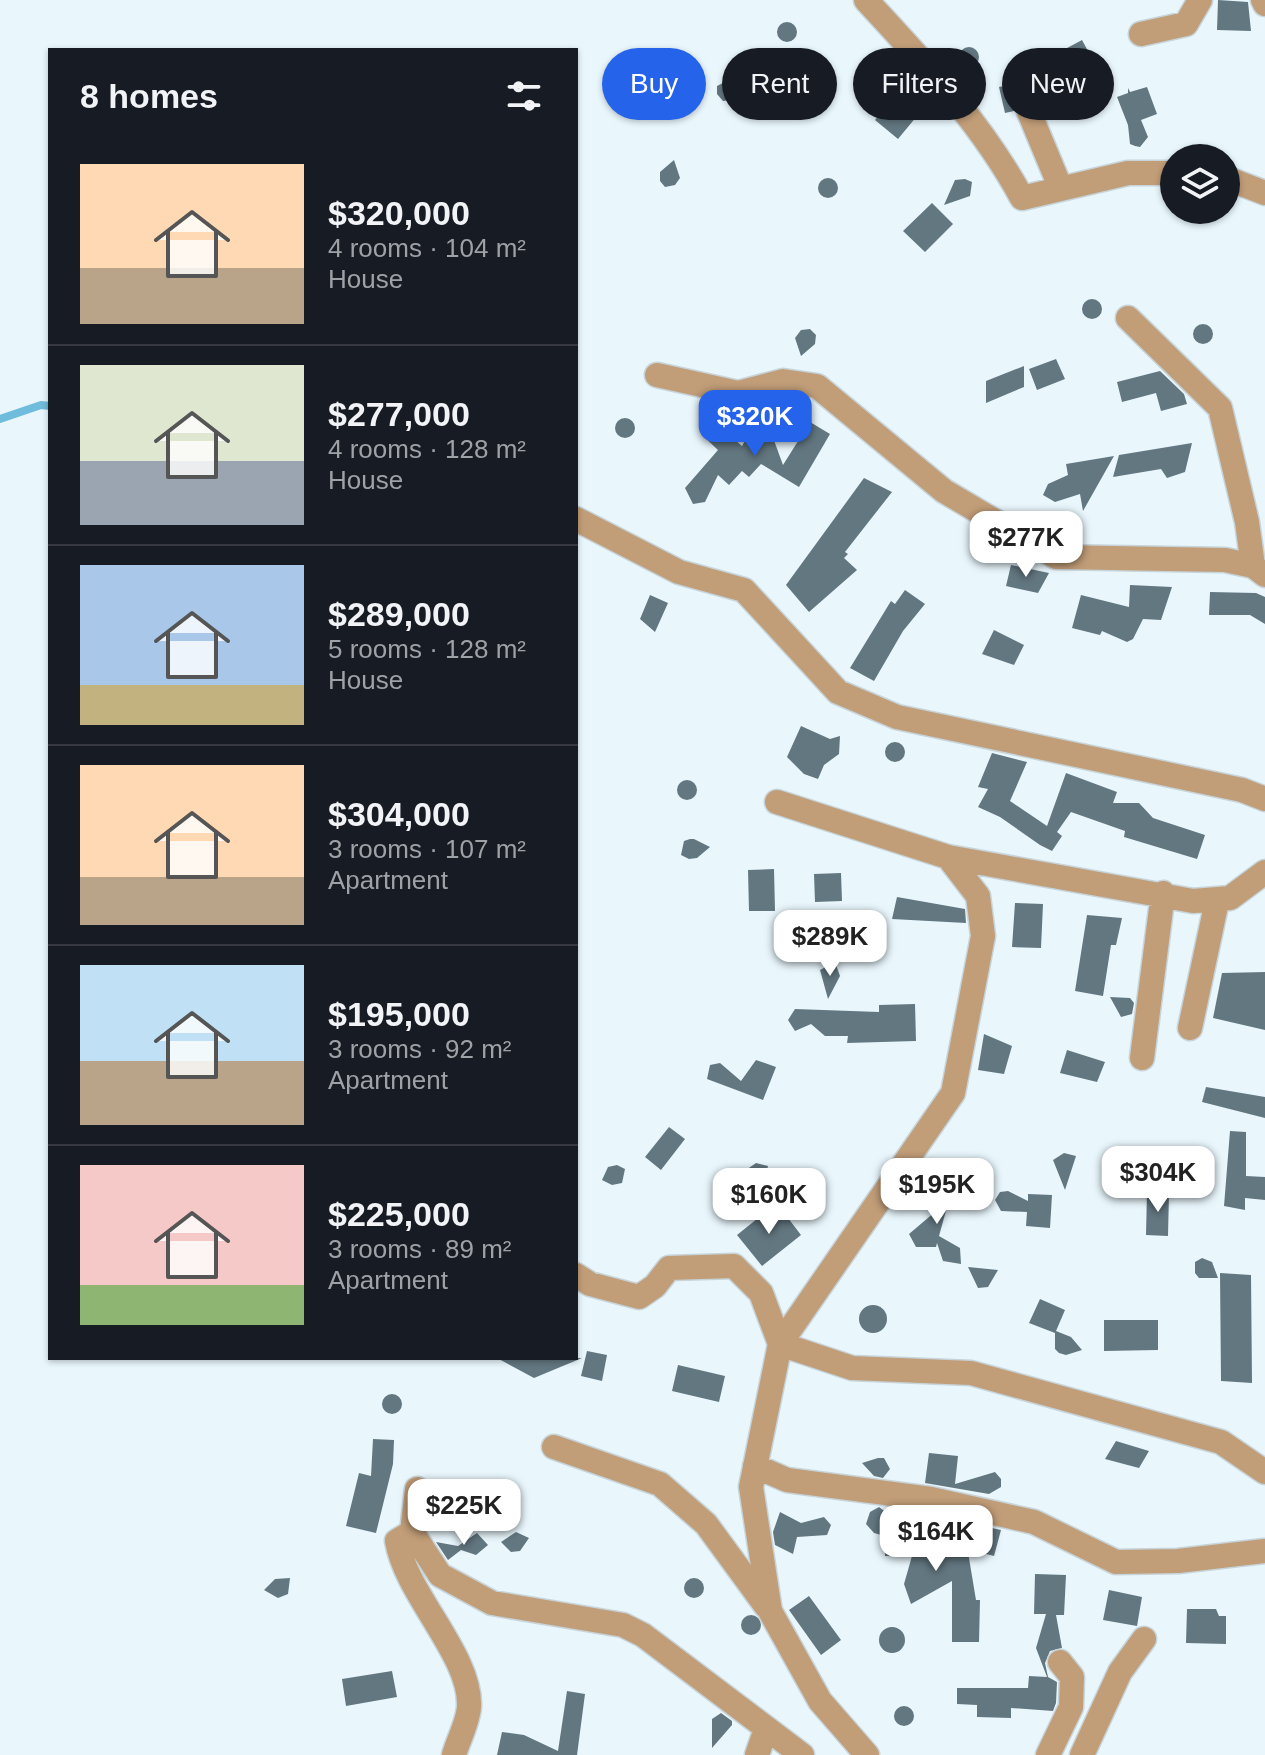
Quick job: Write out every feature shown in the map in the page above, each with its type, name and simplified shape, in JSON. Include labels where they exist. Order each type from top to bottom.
[{"type":"street","points":[[866,0],[958,99],[1002,162],[1022,198],[1128,173],[1160,173]]},
{"type":"street","points":[[1141,34],[1186,24],[1200,0]]},
{"type":"street","points":[[1032,120],[1061,189]]},
{"type":"street","points":[[1240,183],[1265,193]]},
{"type":"street","points":[[657,375],[738,393],[783,381],[817,386],[944,491],[1056,557],[1225,560],[1259,570],[1256,521],[1220,408],[1128,318]]},
{"type":"street","points":[[578,520],[679,572],[744,590],[838,692],[897,717],[1242,790],[1265,799]]},
{"type":"street","points":[[777,802],[948,857],[1163,893],[1193,901],[1230,898],[1265,872]]},
{"type":"street","points":[[770,1611],[751,1487],[780,1344],[902,1172],[953,1093],[983,936],[978,896],[948,857]]},
{"type":"street","points":[[1142,1058],[1163,893]]},
{"type":"street","points":[[1190,1028],[1217,901]]},
{"type":"street","points":[[578,1276],[590,1284],[639,1297],[655,1286],[669,1268],[734,1266],[761,1293],[780,1344]]},
{"type":"street","points":[[780,1344],[852,1368],[971,1373],[1221,1442],[1265,1472]]},
{"type":"street","points":[[554,1447],[660,1484],[706,1524],[770,1611],[820,1701],[867,1755]]},
{"type":"street","points":[[755,1466],[787,1480],[931,1499],[1034,1522],[1116,1562],[1178,1561],[1265,1551]]},
{"type":"street","points":[[417,1489],[412,1532],[440,1575],[492,1603],[623,1625],[666,1651],[802,1755]]},
{"type":"street","points":[[412,1532],[397,1541],[401,1565],[462,1677],[469,1707],[454,1755]]},
{"type":"street","points":[[1082,1755],[1120,1672],[1144,1639]]},
{"type":"street","points":[[1048,1755],[1071,1707],[1072,1677],[1060,1662]]},
{"type":"street","points":[[757,1755],[766,1729]]},
{"type":"building","points":[[1218,0],[1248,2],[1251,31],[1217,30]]},
{"type":"building","points":[[787,22],[794,25],[797,32],[794,39],[787,42],[780,39],[777,32],[780,25]]},
{"type":"building","points":[[1082,40],[1086,48],[1067,48]]},
{"type":"building","points":[[722,84],[722,100],[717,94],[717,86]]},
{"type":"building","points":[[1147,87],[1157,114],[1141,120],[1148,137],[1140,147],[1130,144],[1128,125],[1117,97],[1128,93],[1128,88],[1130,92]]},
{"type":"building","points":[[875,120],[914,120],[898,139]]},
{"type":"building","points":[[674,160],[680,178],[675,185],[665,187],[660,181],[660,172]]},
{"type":"building","points":[[828,178],[835,181],[838,188],[835,195],[828,198],[821,195],[818,188],[821,181]]},
{"type":"building","points":[[955,180],[972,182],[970,196],[944,205]]},
{"type":"building","points":[[932,203],[953,224],[925,252],[903,231]]},
{"type":"building","points":[[1092,299],[1099,302],[1102,309],[1099,316],[1092,319],[1085,316],[1082,309],[1085,302]]},
{"type":"building","points":[[1203,324],[1210,327],[1213,334],[1210,341],[1203,344],[1196,341],[1193,334],[1196,327]]},
{"type":"building","points":[[810,329],[816,335],[815,344],[801,356],[795,338],[801,330]]},
{"type":"building","points":[[1056,359],[1065,379],[1037,390],[1029,369]]},
{"type":"building","points":[[1024,366],[1024,387],[986,403],[986,381]]},
{"type":"building","points":[[1160,371],[1184,394],[1187,404],[1161,411],[1156,393],[1122,402],[1117,382]]},
{"type":"building","points":[[621,418],[629,418],[635,428],[629,438],[621,438],[615,432],[615,424]]},
{"type":"building","points":[[714,422],[742,446],[755,423],[768,424],[783,465],[810,422],[830,434],[799,487],[761,464],[749,477],[742,471],[729,485],[718,475],[705,502],[693,504],[685,488],[718,450],[702,435]]},
{"type":"building","points":[[1192,443],[1185,472],[1167,478],[1161,469],[1113,477],[1119,455]]},
{"type":"building","points":[[1114,456],[1083,511],[1080,494],[1055,502],[1043,495],[1048,484],[1068,475],[1066,464]]},
{"type":"building","points":[[864,478],[892,492],[845,552],[848,554],[844,558],[857,570],[809,612],[786,585]]},
{"type":"building","points":[[1011,565],[1049,573],[1038,593],[1006,586]]},
{"type":"building","points":[[1130,585],[1172,587],[1161,620],[1143,619],[1133,639],[1127,642],[1102,631],[1100,635],[1072,628],[1081,595],[1129,607]]},
{"type":"building","points":[[905,590],[925,604],[903,631],[874,681],[850,668],[891,601],[895,604]]},
{"type":"building","points":[[1210,592],[1256,593],[1265,597],[1265,624],[1250,615],[1209,615]]},
{"type":"building","points":[[650,595],[668,603],[655,632],[640,619]]},
{"type":"building","points":[[994,630],[1024,645],[1014,665],[982,654]]},
{"type":"building","points":[[801,726],[830,739],[840,736],[839,754],[824,765],[818,779],[804,774],[787,757]]},
{"type":"building","points":[[895,742],[902,745],[905,752],[902,759],[895,762],[888,759],[885,752],[888,745]]},
{"type":"building","points":[[992,753],[1027,762],[1010,801],[1047,826],[1066,773],[1117,792],[1113,803],[1139,803],[1153,818],[1205,835],[1197,859],[1124,837],[1125,831],[1071,812],[1057,832],[1062,836],[1052,851],[1040,845],[1000,817],[978,807],[988,789],[978,787]]},
{"type":"building","points":[[687,780],[694,783],[697,790],[694,797],[687,800],[680,797],[677,790],[680,783]]},
{"type":"building","points":[[690,839],[710,847],[697,858],[689,859],[681,855],[684,841]]},
{"type":"building","points":[[774,869],[775,911],[749,911],[748,870]]},
{"type":"building","points":[[841,873],[842,901],[815,902],[814,874]]},
{"type":"building","points":[[897,897],[965,909],[966,923],[892,919]]},
{"type":"building","points":[[1015,903],[1043,904],[1041,948],[1012,947]]},
{"type":"building","points":[[1087,915],[1122,918],[1116,945],[1111,945],[1103,996],[1075,991]]},
{"type":"building","points":[[846,930],[857,935],[857,943],[855,949],[841,954],[838,939]]},
{"type":"building","points":[[835,962],[840,976],[828,999],[820,970]]},
{"type":"building","points":[[1265,972],[1265,1030],[1213,1018],[1222,973]]},
{"type":"building","points":[[1110,997],[1130,998],[1134,1003],[1132,1014],[1121,1017]]},
{"type":"building","points":[[915,1004],[916,1041],[847,1043],[848,1036],[825,1036],[811,1024],[795,1031],[788,1020],[795,1009],[879,1012],[879,1005]]},
{"type":"building","points":[[984,1034],[1012,1046],[1004,1074],[978,1070]]},
{"type":"building","points":[[1067,1050],[1105,1062],[1097,1082],[1060,1073]]},
{"type":"building","points":[[756,1060],[776,1067],[763,1100],[707,1079],[710,1065],[720,1063],[741,1081]]},
{"type":"building","points":[[1206,1087],[1265,1097],[1265,1118],[1202,1102]]},
{"type":"building","points":[[669,1127],[685,1139],[661,1170],[645,1157]]},
{"type":"building","points":[[1230,1131],[1246,1132],[1246,1176],[1265,1177],[1265,1200],[1245,1198],[1245,1210],[1224,1206]]},
{"type":"building","points":[[1064,1153],[1076,1156],[1065,1190],[1053,1160]]},
{"type":"building","points":[[756,1163],[768,1166],[763,1186],[751,1181],[746,1170]]},
{"type":"building","points":[[617,1165],[625,1169],[622,1183],[612,1185],[602,1180],[608,1167]]},
{"type":"building","points":[[930,1183],[952,1189],[939,1236],[960,1248],[961,1264],[943,1261],[937,1243],[936,1247],[916,1247],[909,1234],[942,1206],[924,1202]]},
{"type":"building","points":[[1008,1191],[1028,1201],[1028,1194],[1052,1195],[1050,1228],[1026,1226],[1027,1212],[1001,1211],[995,1200],[1000,1192]]},
{"type":"building","points":[[1147,1192],[1169,1193],[1168,1236],[1146,1235]]},
{"type":"building","points":[[768,1210],[788,1218],[801,1235],[762,1266],[737,1235]]},
{"type":"building","points":[[1202,1258],[1212,1262],[1218,1278],[1199,1278],[1195,1273],[1195,1262]]},
{"type":"building","points":[[968,1267],[998,1270],[988,1287],[978,1288]]},
{"type":"building","points":[[1220,1273],[1251,1275],[1252,1383],[1221,1381]]},
{"type":"building","points":[[1040,1299],[1065,1310],[1056,1331],[1071,1337],[1082,1350],[1066,1355],[1059,1353],[1055,1349],[1055,1333],[1029,1323]]},
{"type":"building","points":[[873,1305],[883,1309],[887,1319],[883,1329],[873,1333],[863,1329],[859,1319],[863,1309]]},
{"type":"building","points":[[1104,1320],[1158,1320],[1158,1350],[1104,1351]]},
{"type":"building","points":[[587,1351],[607,1355],[602,1381],[581,1376]]},
{"type":"building","points":[[501,1360],[577,1360],[534,1378]]},
{"type":"building","points":[[678,1365],[725,1376],[719,1402],[672,1391]]},
{"type":"building","points":[[388,1394],[396,1394],[402,1404],[396,1414],[388,1414],[382,1408],[382,1400]]},
{"type":"building","points":[[373,1439],[394,1440],[393,1464],[376,1533],[346,1526],[359,1473],[371,1476]]},
{"type":"building","points":[[1116,1441],[1149,1451],[1139,1468],[1105,1459]]},
{"type":"building","points":[[929,1453],[958,1456],[955,1484],[995,1472],[1001,1479],[1001,1487],[989,1494],[925,1483]]},
{"type":"building","points":[[884,1458],[890,1469],[883,1478],[874,1476],[862,1463]]},
{"type":"building","points":[[879,1507],[891,1516],[896,1534],[903,1535],[917,1552],[952,1550],[951,1523],[963,1522],[976,1600],[980,1600],[979,1642],[952,1642],[952,1581],[911,1604],[904,1584],[912,1556],[885,1556],[885,1536],[874,1533],[866,1524],[870,1512]]},
{"type":"building","points":[[780,1512],[801,1523],[824,1517],[831,1525],[827,1535],[797,1537],[793,1554],[775,1545],[773,1532]]},
{"type":"building","points":[[974,1524],[1001,1530],[994,1556],[967,1549]]},
{"type":"building","points":[[516,1532],[529,1538],[520,1551],[511,1552],[501,1542]]},
{"type":"building","points":[[477,1533],[488,1545],[476,1555],[461,1550],[448,1560],[436,1542],[458,1546]]},
{"type":"building","points":[[1035,1574],[1066,1575],[1064,1615],[1056,1615],[1062,1648],[1050,1651],[1045,1663],[1048,1677],[1057,1682],[1053,1711],[1011,1708],[1011,1718],[977,1717],[977,1705],[957,1704],[957,1688],[1028,1688],[1029,1676],[1047,1677],[1036,1648],[1046,1614],[1034,1614]]},
{"type":"building","points":[[290,1578],[288,1594],[278,1598],[264,1590],[275,1579]]},
{"type":"building","points":[[694,1578],[701,1581],[704,1588],[701,1595],[694,1598],[687,1595],[684,1588],[687,1581]]},
{"type":"building","points":[[1109,1590],[1142,1597],[1137,1626],[1103,1620]]},
{"type":"building","points":[[809,1596],[841,1640],[821,1655],[789,1610]]},
{"type":"building","points":[[1187,1609],[1216,1609],[1219,1616],[1226,1616],[1226,1644],[1186,1643]]},
{"type":"building","points":[[751,1615],[758,1618],[761,1625],[758,1632],[751,1635],[744,1632],[741,1625],[744,1618]]},
{"type":"building","points":[[892,1627],[901,1631],[905,1640],[901,1649],[892,1653],[883,1649],[879,1640],[883,1631]]},
{"type":"building","points":[[392,1671],[397,1697],[346,1706],[342,1679]]},
{"type":"building","points":[[567,1691],[585,1694],[577,1755],[497,1755],[502,1732],[524,1735],[558,1751]]},
{"type":"building","points":[[904,1706],[911,1709],[914,1716],[911,1723],[904,1726],[897,1723],[894,1716],[897,1709]]},
{"type":"building","points":[[721,1713],[732,1721],[732,1725],[712,1748],[712,1719]]},
{"type":"waterway","points":[[0,419],[41,405],[48,406]]}]
